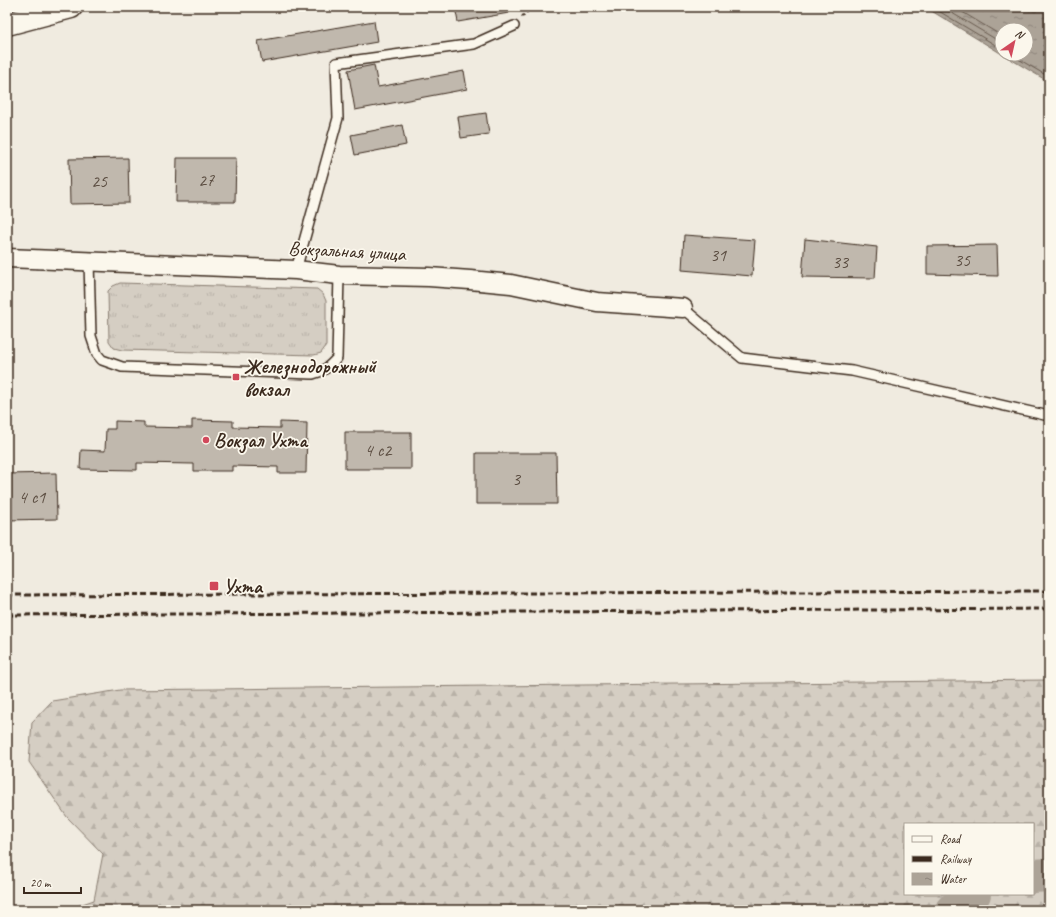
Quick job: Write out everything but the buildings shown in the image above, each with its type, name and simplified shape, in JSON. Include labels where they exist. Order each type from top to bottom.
[{"type":"street","points":[[7,24],[71,7]]},
{"type":"street","name":"Вокзальная улица","points":[[7,258],[296,270],[339,275],[429,277],[470,280],[511,284],[597,302],[683,308]]},
{"type":"lane","points":[[296,270],[338,118],[336,63],[474,44],[514,26]]},
{"type":"lane","points":[[89,261],[93,345],[102,360],[122,367],[313,374],[323,372],[330,367],[337,358],[339,275]]},
{"type":"lane","points":[[683,308],[742,358],[852,371],[1049,416]]},
{"type":"green space","points":[[120,283],[317,289],[323,294],[326,301],[326,346],[321,353],[314,355],[122,350],[114,348],[109,341],[108,291],[113,286]]},
{"type":"green space","points":[[1049,680],[1049,910],[65,910],[94,900],[103,854],[67,817],[29,762],[32,722],[52,701],[120,690]]},
{"type":"water","points":[[925,7],[1049,7],[1049,82],[1015,62],[1034,62],[1034,22],[994,22],[994,49]]},
{"type":"waterway","points":[[1034,876],[1049,875]]},
{"type":"waterway","points":[[952,910],[973,895]]},
{"type":"railway","points":[[7,595],[1049,591]]},
{"type":"railway","points":[[7,615],[1049,609]]},
{"type":"place","name":"Железнодорожный вокзал","points":[[236,377]]},
{"type":"place","name":"Вокзал Ухта","points":[[206,440]]},
{"type":"place","name":"Ухта","points":[[214,586]]}]
